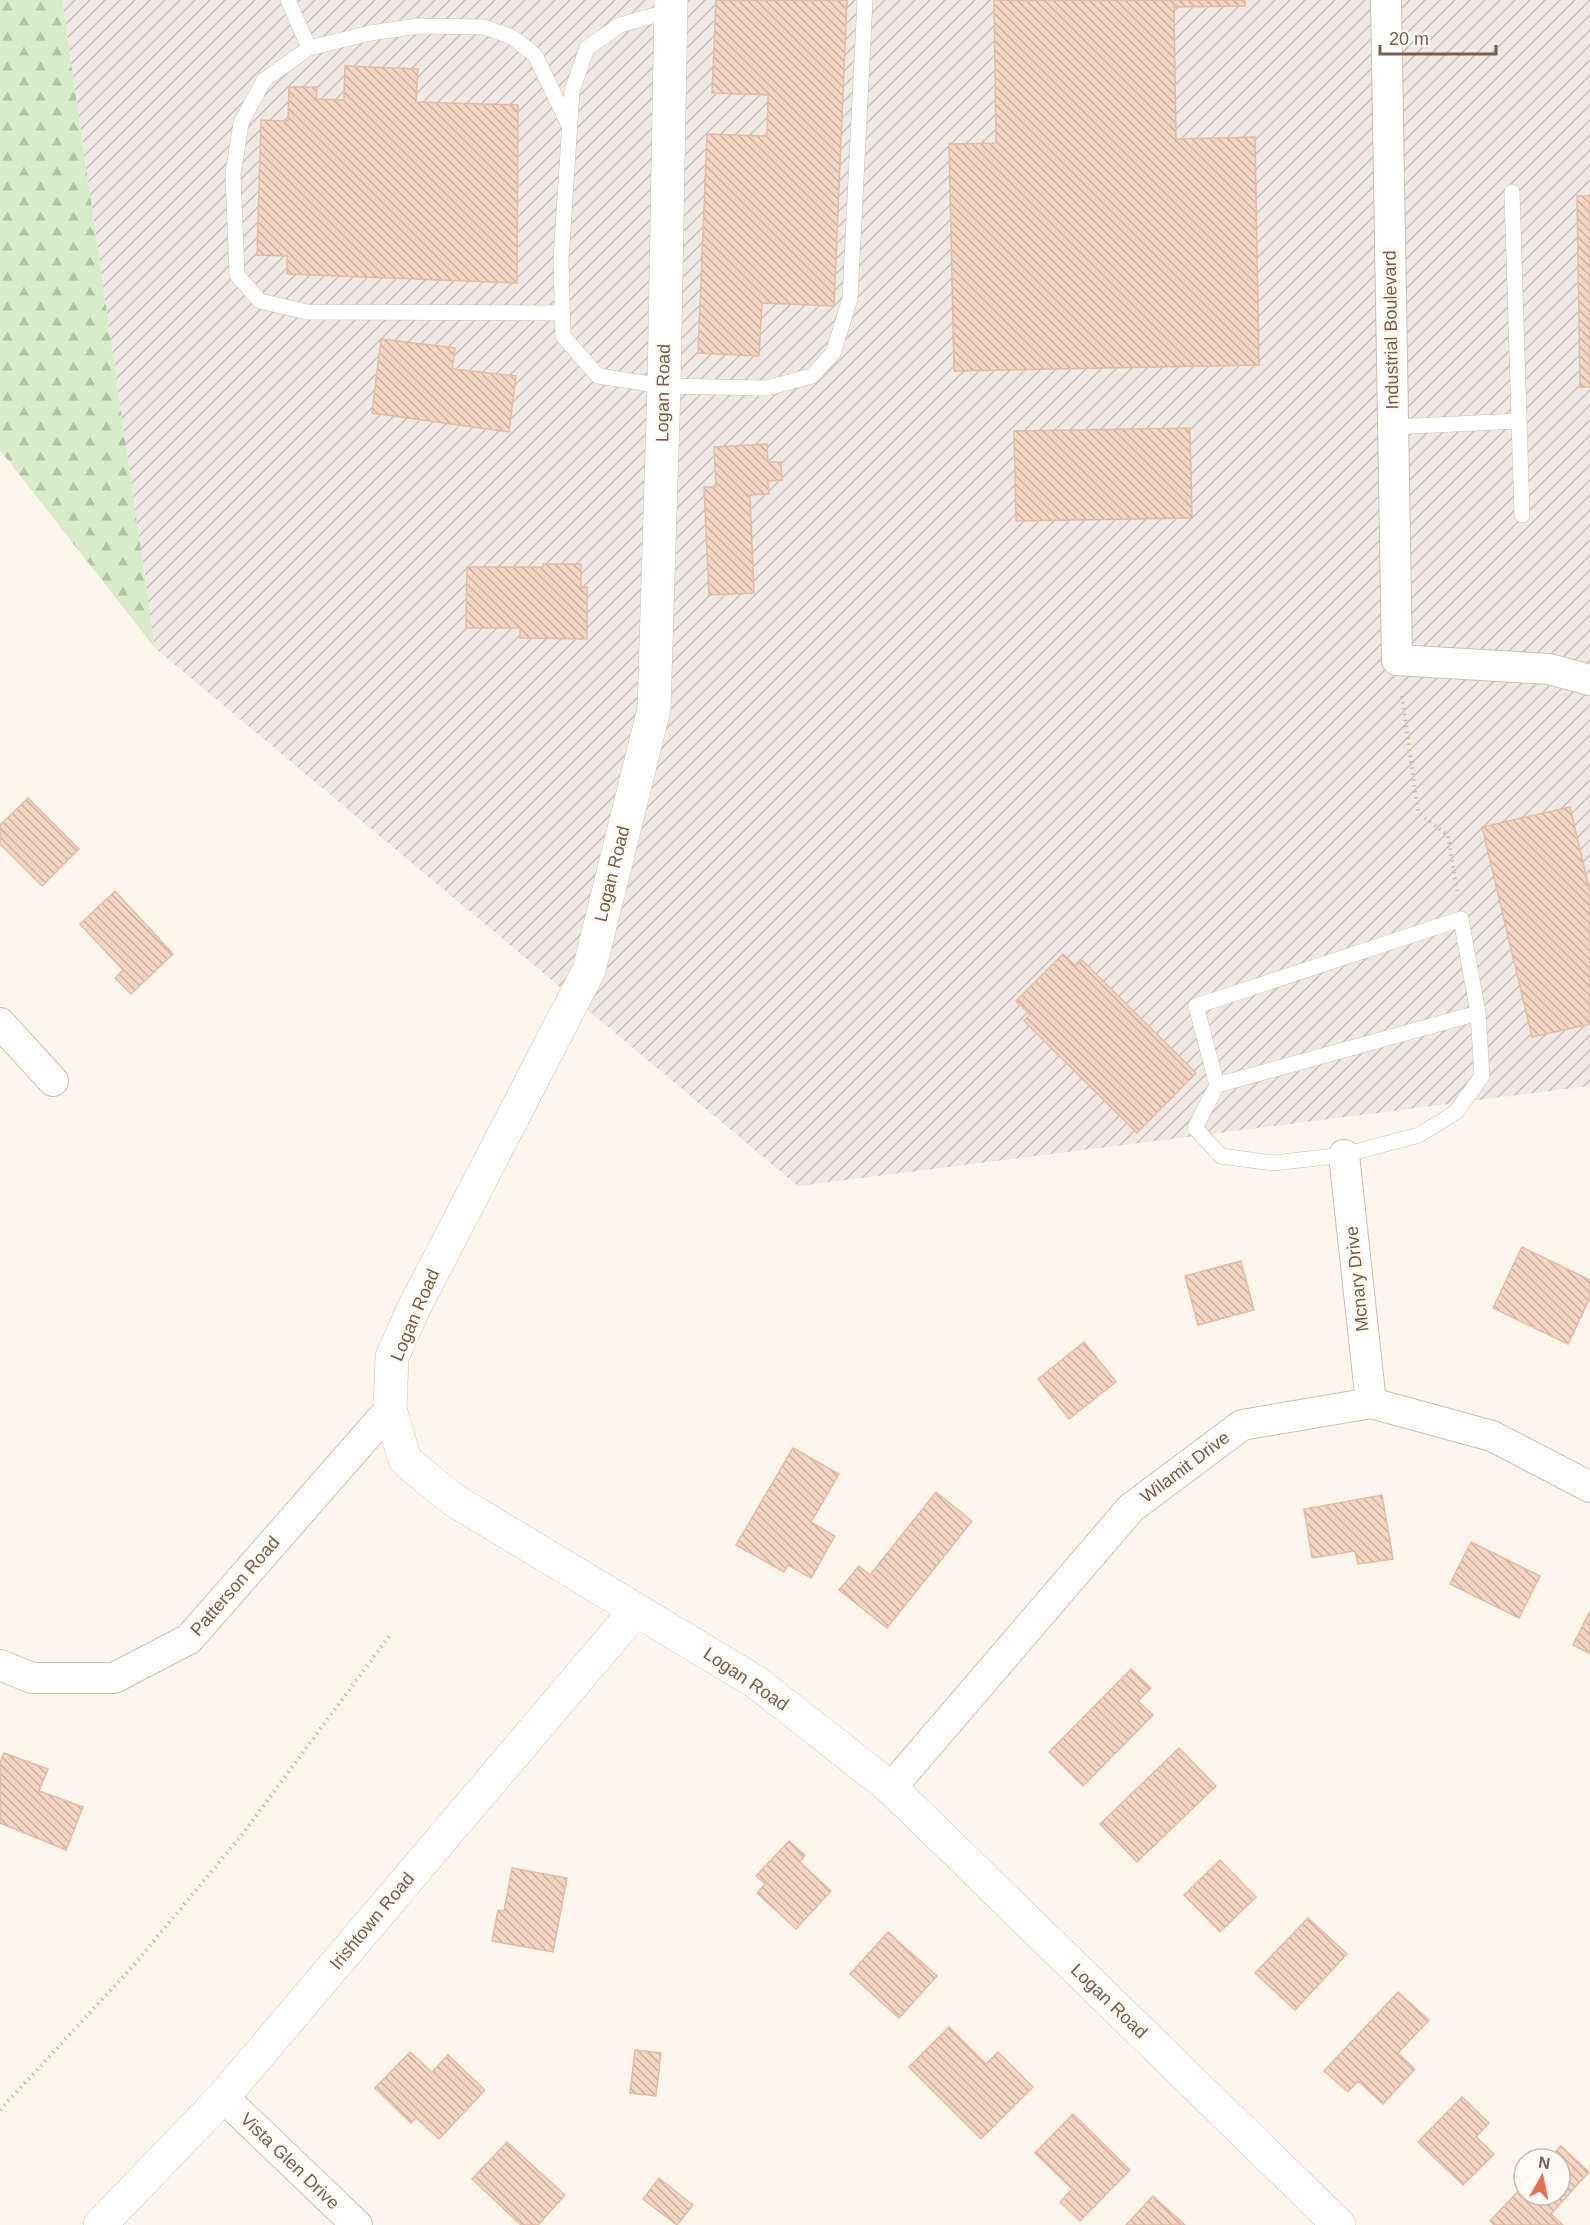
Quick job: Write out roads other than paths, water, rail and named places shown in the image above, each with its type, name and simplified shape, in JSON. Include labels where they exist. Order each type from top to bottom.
[{"type":"street","name":"Industrial Boulevard","points":[[1386,0],[1397,660],[1549,669],[1590,680]]},
{"type":"street","name":"Logan Road","points":[[670,5],[664,386],[654,709],[589,970],[414,1308],[392,1357],[390,1408],[405,1460],[452,1499],[756,1682],[891,1788],[1339,2225]]},
{"type":"street","points":[[0,1023],[53,1081]]},
{"type":"street","name":"Mcnary Drive","points":[[1344,1155],[1371,1403]]},
{"type":"street","name":"Wilamit Drive","points":[[891,1788],[1131,1508],[1242,1425],[1371,1403],[1492,1436],[1590,1487]]},
{"type":"street","name":"Patterson Road","points":[[0,1665],[32,1678],[114,1678],[189,1640],[390,1408]]},
{"type":"street","name":"Irishtown Road","points":[[100,2225],[223,2097],[636,1610]]},
{"type":"street","name":"Vista Glen Drive","points":[[223,2097],[357,2225]]},
{"type":"lane","points":[[288,0],[309,48]]},
{"type":"lane","points":[[670,5],[620,25],[587,48],[572,91],[561,259],[563,336],[598,376],[664,386],[767,388],[812,376],[833,353],[850,299],[865,0]]},
{"type":"lane","points":[[562,313],[307,312],[260,301],[237,275],[233,174],[241,123],[264,80],[309,48],[369,33],[418,26],[484,27],[512,38],[535,55],[570,127]]},
{"type":"lane","points":[[1512,192],[1522,515]]},
{"type":"lane","points":[[1393,427],[1518,421]]},
{"type":"lane","points":[[1461,919],[1478,1013],[1482,1076],[1456,1112],[1419,1135],[1344,1155],[1273,1164],[1221,1156],[1195,1128],[1217,1085],[1196,1006],[1461,919]]},
{"type":"lane","points":[[1217,1085],[1478,1013]]}]
